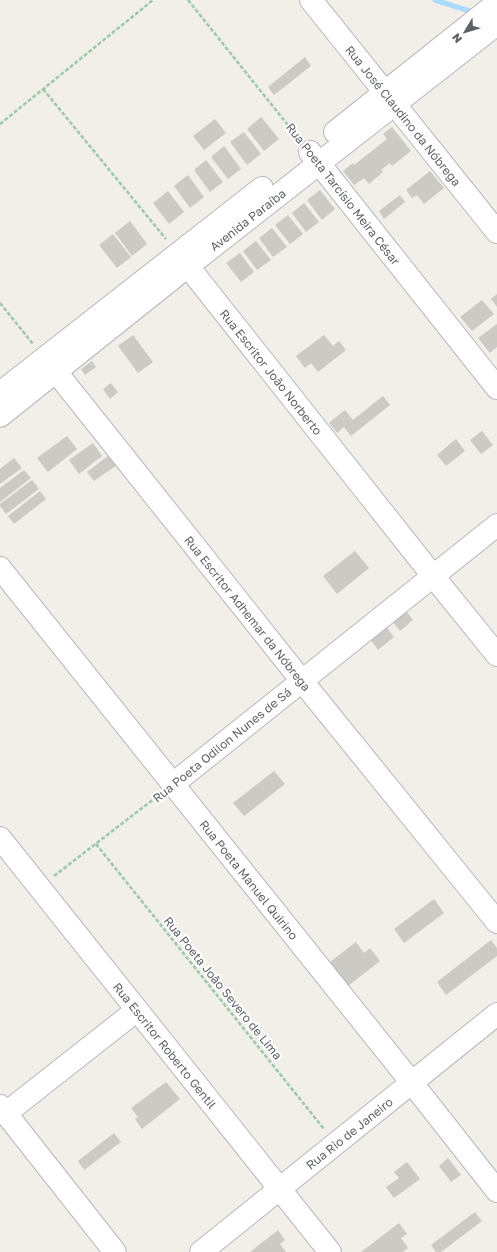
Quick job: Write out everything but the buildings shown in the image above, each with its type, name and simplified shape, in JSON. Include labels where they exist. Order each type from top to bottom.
[{"type":"street","name":"Rua José Claudino da Nóbrega","points":[[311,0],[497,232]]},
{"type":"street","name":"Avenida Paraíba","points":[[0,416],[50,365],[390,98],[490,17]]},
{"type":"street","name":"Rua Poeta Tarcísio Meira César","points":[[314,157],[497,388]]},
{"type":"street","name":"Rua Escritor João Norberto","points":[[183,260],[497,655]]},
{"type":"street","name":"Avenida Paraíba","points":[[0,393],[50,365]]},
{"type":"street","name":"Rua Escritor Adhemar da Nóbrega","points":[[50,365],[302,681],[497,922]]},
{"type":"street","name":"Rua Poeta Odilon Nunes de Sá","points":[[172,784],[497,525]]},
{"type":"street","name":"Rua Poeta Manuel Quirino","points":[[0,568],[412,1083],[497,1192]]},
{"type":"street","name":"Rua Escritor Roberto Gentil","points":[[0,838],[330,1252]]},
{"type":"street","points":[[115,1252],[3,1110],[137,1010]]},
{"type":"street","name":"Rua Rio de Janeiro","points":[[201,1252],[497,1014]]},
{"type":"path","points":[[0,124],[153,0]]},
{"type":"path","name":"Rua Poeta Tarcísio Meira César","points":[[188,0],[314,157]]},
{"type":"path","points":[[43,89],[183,260]]},
{"type":"path","points":[[0,303],[50,365]]},
{"type":"path","name":"Rua Poeta Odilon Nunes de Sá","points":[[39,888],[172,784]]},
{"type":"path","name":"Rua Poeta João Severo de Lima","points":[[96,844],[336,1144]]},
{"type":"waterway","points":[[435,0],[476,13]]}]
